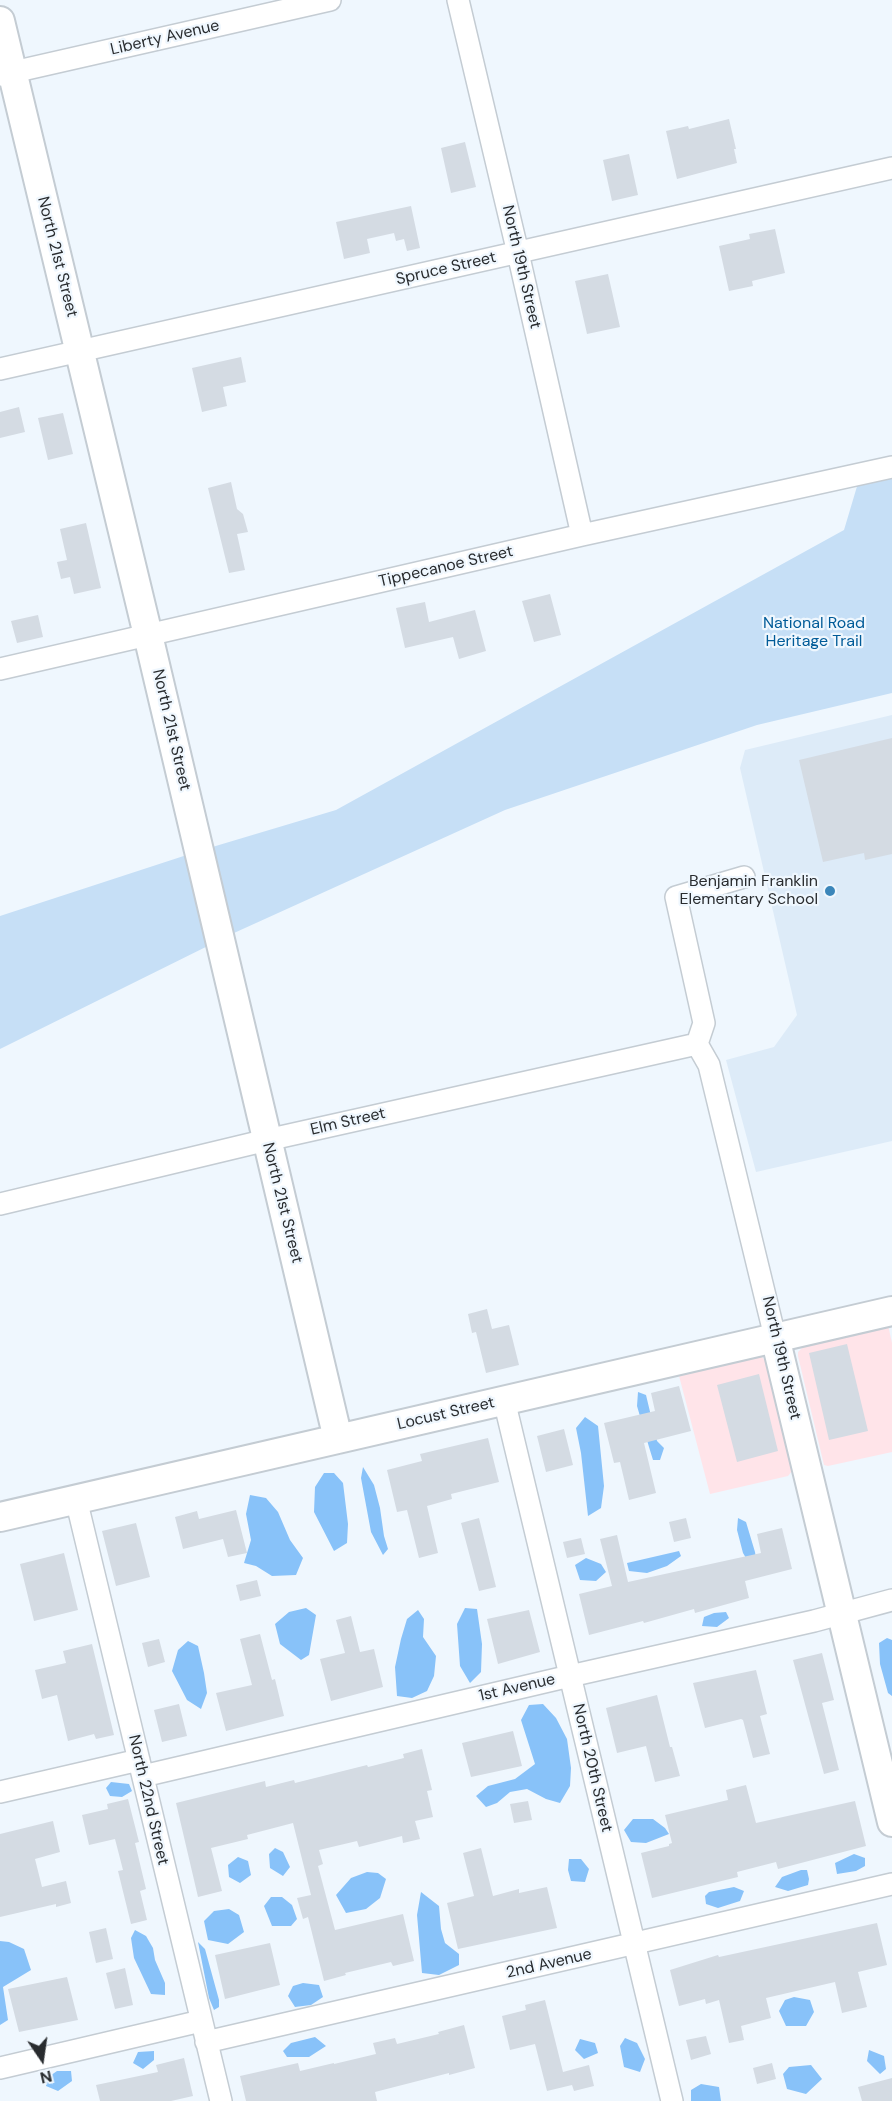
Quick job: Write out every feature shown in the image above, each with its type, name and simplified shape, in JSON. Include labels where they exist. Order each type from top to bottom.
[{"type":"street","name":"Liberty Avenue","points":[[5,74],[289,5],[330,0]]},
{"type":"street","name":"North 19th Street","points":[[458,0],[582,535]]},
{"type":"street","name":"North 21st Street","points":[[0,21],[5,74],[80,350],[338,1439]]},
{"type":"street","name":"Spruce Street","points":[[0,369],[892,168]]},
{"type":"street","name":"Tippecanoe Street","points":[[0,669],[892,466]]},
{"type":"street","points":[[698,1044],[704,1023],[676,897],[744,877]]},
{"type":"street","name":"North 19th Street","points":[[698,1044],[709,1065],[892,1822]]},
{"type":"street","name":"Elm Street","points":[[0,1204],[267,1140],[698,1044]]},
{"type":"street","name":"Locust Street","points":[[0,1517],[892,1311]]},
{"type":"street","name":"North 20th Street","points":[[504,1400],[672,2101]]},
{"type":"street","name":"North 22nd Street","points":[[76,1499],[220,2101]]},
{"type":"street","name":"1st Avenue","points":[[0,1792],[141,1768],[570,1676],[892,1600]]},
{"type":"street","name":"2nd Avenue","points":[[206,2042],[892,1884]]},
{"type":"street","points":[[0,2068],[201,2021]]},
{"type":"shaded area","name":"Benjamin Franklin Elementary School","points":[[892,715],[892,1141],[756,1172],[726,1060],[774,1047],[797,1015],[740,768],[745,750]]},
{"type":"shaded area","points":[[888,1325],[892,1343],[892,1452],[824,1465],[798,1352],[804,1346]]},
{"type":"shaded area","points":[[756,1355],[762,1357],[767,1363],[792,1471],[788,1476],[710,1494],[678,1372]]},
{"type":"shaded area","points":[[638,1392],[646,1395],[657,1441],[664,1448],[660,1460],[653,1460],[637,1406]]},
{"type":"shaded area","points":[[585,1417],[598,1426],[604,1486],[601,1508],[588,1516],[576,1428]]},
{"type":"shaded area","points":[[363,1467],[374,1485],[380,1508],[388,1549],[383,1555],[371,1532],[361,1478]]},
{"type":"shaded area","points":[[324,1473],[334,1473],[343,1483],[348,1524],[347,1543],[334,1551],[314,1512],[315,1487]]},
{"type":"shaded area","points":[[250,1495],[266,1498],[278,1512],[290,1540],[303,1558],[296,1575],[272,1576],[256,1566],[244,1563],[251,1540],[246,1514]]},
{"type":"shaded area","points":[[738,1518],[746,1522],[755,1552],[757,1565],[752,1568],[743,1553],[737,1530]]},
{"type":"shaded area","points":[[679,1551],[681,1556],[667,1566],[647,1573],[629,1571],[627,1563]]},
{"type":"shaded area","points":[[586,1558],[601,1564],[606,1572],[596,1581],[580,1580],[575,1565]]},
{"type":"shaded area","points":[[306,1608],[316,1615],[309,1655],[301,1660],[280,1644],[275,1624],[289,1612]]},
{"type":"shaded area","points":[[465,1608],[477,1609],[482,1644],[481,1672],[470,1683],[460,1666],[457,1624]]},
{"type":"shaded area","points":[[418,1610],[424,1619],[423,1637],[436,1656],[434,1676],[427,1691],[412,1698],[397,1696],[395,1667],[401,1639],[407,1619]]},
{"type":"shaded area","points":[[726,1612],[729,1618],[717,1627],[702,1626],[704,1617]]},
{"type":"shaded area","points":[[887,1638],[892,1640],[892,1696],[888,1693],[880,1664],[879,1643]]},
{"type":"shaded area","points":[[188,1641],[198,1646],[204,1673],[207,1693],[201,1709],[187,1700],[172,1671],[178,1650]]},
{"type":"shaded area","points":[[543,1704],[556,1718],[567,1739],[571,1768],[570,1786],[560,1803],[527,1789],[510,1792],[497,1803],[486,1807],[476,1796],[488,1786],[515,1779],[535,1764],[521,1720],[529,1705]]},
{"type":"shaded area","points":[[111,1782],[129,1784],[132,1791],[122,1797],[110,1796],[106,1788]]},
{"type":"shaded area","points":[[633,1819],[653,1819],[669,1834],[646,1843],[631,1842],[624,1830]]},
{"type":"shaded area","points":[[275,1848],[283,1852],[290,1867],[283,1876],[270,1868],[269,1854]]},
{"type":"shaded area","points":[[854,1854],[865,1858],[865,1866],[856,1871],[837,1874],[835,1863]]},
{"type":"shaded area","points":[[238,1857],[248,1861],[251,1875],[240,1883],[229,1877],[228,1865]]},
{"type":"shaded area","points":[[569,1859],[581,1859],[589,1869],[585,1882],[571,1881],[568,1870]]},
{"type":"shaded area","points":[[807,1870],[808,1885],[788,1891],[775,1887],[782,1877]]},
{"type":"shaded area","points":[[367,1872],[378,1873],[386,1879],[380,1898],[366,1909],[346,1913],[336,1895],[351,1878]]},
{"type":"shaded area","points":[[734,1887],[744,1891],[740,1901],[718,1908],[706,1904],[705,1896],[709,1892]]},
{"type":"shaded area","points":[[421,1892],[439,1906],[445,1943],[459,1954],[459,1965],[439,1975],[422,1973],[417,1915]]},
{"type":"shaded area","points":[[271,1897],[282,1897],[292,1905],[297,1919],[291,1926],[272,1926],[264,1906]]},
{"type":"shaded area","points":[[229,1909],[239,1915],[244,1932],[228,1944],[208,1940],[204,1921],[214,1911]]},
{"type":"shaded area","points":[[135,1930],[146,1936],[153,1948],[155,1960],[165,1983],[165,1995],[151,1994],[134,1958],[131,1938]]},
{"type":"shaded area","points":[[0,1941],[9,1942],[24,1949],[31,1970],[3,1987],[8,2020],[0,2025]]},
{"type":"shaded area","points":[[198,1942],[205,1949],[219,2000],[219,2007],[214,2010],[209,1998]]},
{"type":"shaded area","points":[[303,1983],[319,1985],[323,1997],[311,2005],[295,2007],[288,1996],[293,1986]]},
{"type":"shaded area","points":[[794,1997],[810,2000],[814,2012],[806,2026],[786,2026],[779,2011],[785,2000]]},
{"type":"shaded area","points":[[315,2037],[326,2046],[309,2057],[287,2057],[283,2051],[291,2043]]},
{"type":"shaded area","points":[[625,2038],[637,2043],[645,2059],[640,2072],[624,2067],[620,2046]]},
{"type":"shaded area","points":[[580,2039],[595,2043],[598,2053],[584,2059],[575,2050]]},
{"type":"shaded area","points":[[869,2050],[884,2056],[886,2069],[880,2074],[867,2061]]},
{"type":"shaded area","points":[[154,2051],[154,2060],[143,2069],[133,2063],[138,2052]]},
{"type":"shaded area","points":[[811,2065],[822,2079],[806,2094],[787,2089],[783,2074],[789,2067]]},
{"type":"shaded area","points":[[57,2071],[71,2071],[72,2081],[58,2091],[46,2086],[47,2078]]},
{"type":"shaded area","points":[[701,2084],[719,2087],[721,2101],[691,2101],[691,2090]]},
{"type":"green space","name":"National Road Heritage Trail","points":[[892,467],[892,693],[757,725],[505,810],[234,933],[0,1049],[0,916],[199,851],[336,810],[844,530],[861,473]]},
{"type":"building","points":[[729,119],[737,163],[677,179],[666,131],[688,126],[689,129]]},
{"type":"building","points":[[465,142],[476,187],[451,193],[441,148]]},
{"type":"building","points":[[629,154],[638,195],[612,201],[603,160]]},
{"type":"building","points":[[411,206],[420,248],[407,251],[404,239],[396,241],[394,233],[367,239],[370,253],[344,259],[336,222]]},
{"type":"building","points":[[775,229],[785,273],[752,281],[753,286],[729,291],[719,246],[750,239],[749,234]]},
{"type":"building","points":[[608,274],[620,327],[587,334],[575,281]]},
{"type":"building","points":[[241,357],[246,382],[223,387],[227,406],[202,412],[192,368]]},
{"type":"building","points":[[19,407],[25,432],[0,438],[0,412]]},
{"type":"building","points":[[63,413],[73,454],[48,460],[38,418]]},
{"type":"building","points":[[231,482],[237,509],[243,514],[248,532],[237,534],[245,570],[229,573],[208,488]]},
{"type":"building","points":[[86,523],[101,588],[74,594],[70,577],[61,579],[57,562],[67,560],[60,529]]},
{"type":"building","points":[[550,594],[561,635],[534,642],[522,601]]},
{"type":"building","points":[[425,602],[429,622],[475,610],[486,651],[459,659],[453,637],[405,648],[396,608]]},
{"type":"building","points":[[38,615],[43,637],[17,643],[11,621]]},
{"type":"building","points":[[892,738],[892,854],[865,860],[864,853],[823,862],[799,760]]},
{"type":"building","points":[[487,1309],[492,1329],[509,1325],[519,1365],[486,1373],[476,1332],[472,1333],[468,1314]]},
{"type":"building","points":[[847,1344],[868,1431],[829,1440],[809,1353]]},
{"type":"building","points":[[759,1374],[778,1451],[737,1462],[717,1385]]},
{"type":"building","points":[[679,1386],[691,1431],[644,1443],[656,1493],[629,1500],[620,1462],[614,1463],[604,1423],[655,1411],[651,1393]]},
{"type":"building","points":[[564,1429],[573,1465],[546,1472],[537,1436]]},
{"type":"building","points":[[488,1438],[499,1482],[451,1494],[452,1499],[427,1506],[438,1553],[419,1558],[407,1510],[397,1512],[387,1470],[422,1461],[420,1454]]},
{"type":"building","points":[[236,1510],[247,1553],[228,1557],[223,1539],[183,1549],[175,1517],[197,1511],[199,1519]]},
{"type":"building","points":[[479,1518],[496,1587],[479,1591],[461,1523]]},
{"type":"building","points":[[686,1518],[691,1538],[674,1542],[669,1522]]},
{"type":"building","points":[[136,1523],[150,1577],[116,1586],[102,1531]]},
{"type":"building","points":[[782,1528],[792,1569],[745,1581],[749,1598],[695,1613],[694,1609],[589,1635],[579,1594],[612,1586],[600,1539],[617,1535],[628,1582],[761,1553],[757,1534]]},
{"type":"building","points":[[581,1538],[585,1554],[567,1558],[563,1542]]},
{"type":"building","points":[[64,1553],[78,1610],[34,1621],[20,1564]]},
{"type":"building","points":[[257,1580],[261,1596],[240,1601],[236,1585]]},
{"type":"building","points":[[529,1610],[540,1652],[498,1664],[487,1619]]},
{"type":"building","points":[[351,1616],[360,1652],[374,1649],[383,1687],[331,1701],[320,1659],[345,1653],[336,1620]]},
{"type":"building","points":[[260,1634],[284,1716],[226,1731],[216,1693],[252,1685],[240,1639]]},
{"type":"building","points":[[159,1639],[165,1662],[148,1667],[142,1643]]},
{"type":"building","points":[[92,1644],[114,1735],[96,1739],[94,1734],[68,1741],[57,1695],[42,1699],[35,1670],[66,1663],[63,1651]]},
{"type":"building","points":[[822,1653],[834,1700],[822,1703],[839,1770],[824,1774],[793,1660]]},
{"type":"building","points":[[756,1670],[767,1714],[760,1716],[770,1754],[753,1758],[743,1720],[705,1728],[693,1683]]},
{"type":"building","points":[[657,1695],[680,1776],[655,1782],[646,1746],[617,1753],[606,1708]]},
{"type":"building","points":[[179,1704],[187,1736],[162,1742],[154,1710]]},
{"type":"building","points":[[513,1731],[522,1766],[471,1777],[462,1743]]},
{"type":"building","points":[[422,1749],[432,1790],[427,1791],[433,1817],[415,1821],[420,1839],[403,1843],[402,1836],[359,1847],[357,1841],[319,1850],[323,1864],[318,1866],[335,1930],[403,1914],[414,1961],[393,1966],[391,1962],[345,1973],[346,1975],[324,1981],[308,1917],[303,1919],[297,1898],[311,1895],[293,1823],[247,1835],[248,1839],[211,1848],[222,1891],[198,1897],[176,1803],[265,1781],[266,1787],[294,1780],[295,1783],[367,1765],[368,1767],[404,1758],[403,1754]]},
{"type":"building","points":[[746,1785],[756,1823],[855,1801],[866,1846],[778,1869],[776,1862],[737,1872],[738,1877],[652,1898],[641,1853],[669,1846],[672,1843],[665,1815],[728,1800],[726,1790]]},
{"type":"building","points":[[128,1799],[139,1842],[135,1843],[146,1889],[140,1891],[147,1920],[131,1924],[118,1871],[123,1870],[115,1839],[89,1845],[82,1815],[108,1809],[107,1804]]},
{"type":"building","points":[[528,1801],[532,1820],[514,1823],[510,1804]]},
{"type":"building","points":[[53,1821],[60,1852],[35,1859],[42,1887],[66,1881],[71,1903],[56,1907],[56,1904],[0,1917],[0,1834]]},
{"type":"building","points":[[481,1848],[493,1896],[519,1889],[519,1893],[547,1887],[557,1928],[458,1949],[447,1903],[474,1896],[463,1853]]},
{"type":"building","points":[[877,1923],[887,1965],[858,1972],[867,2007],[842,2013],[835,1982],[766,1998],[771,2018],[741,2026],[744,2040],[729,2043],[719,2000],[706,2004],[705,1999],[679,2006],[670,1970],[718,1955],[719,1957]]},
{"type":"building","points":[[106,1928],[113,1959],[96,1963],[89,1932]]},
{"type":"building","points":[[270,1943],[280,1985],[225,1999],[215,1955]]},
{"type":"building","points":[[125,1968],[133,2005],[115,2009],[106,1973]]},
{"type":"building","points":[[67,1977],[78,2020],[19,2032],[8,1989]]},
{"type":"building","points":[[545,2000],[563,2072],[589,2065],[594,2086],[574,2091],[572,2085],[547,2091],[535,2044],[510,2050],[502,2016],[526,2010],[525,2005]]},
{"type":"building","points":[[464,2025],[475,2068],[375,2092],[377,2101],[246,2101],[240,2076],[298,2063],[300,2071],[334,2064],[376,2054],[373,2043],[395,2038],[397,2044],[439,2034],[438,2032]]},
{"type":"building","points":[[706,2036],[711,2054],[691,2060],[686,2040]]},
{"type":"building","points":[[184,2058],[193,2096],[171,2101],[100,2101],[96,2085],[158,2072],[156,2065]]},
{"type":"building","points":[[772,2063],[776,2079],[757,2084],[753,2068]]},
{"type":"building","points":[[892,2078],[892,2101],[862,2101],[858,2087]]},
{"type":"place","name":"Benjamin Franklin Elementary School","points":[[830,891]]}]
